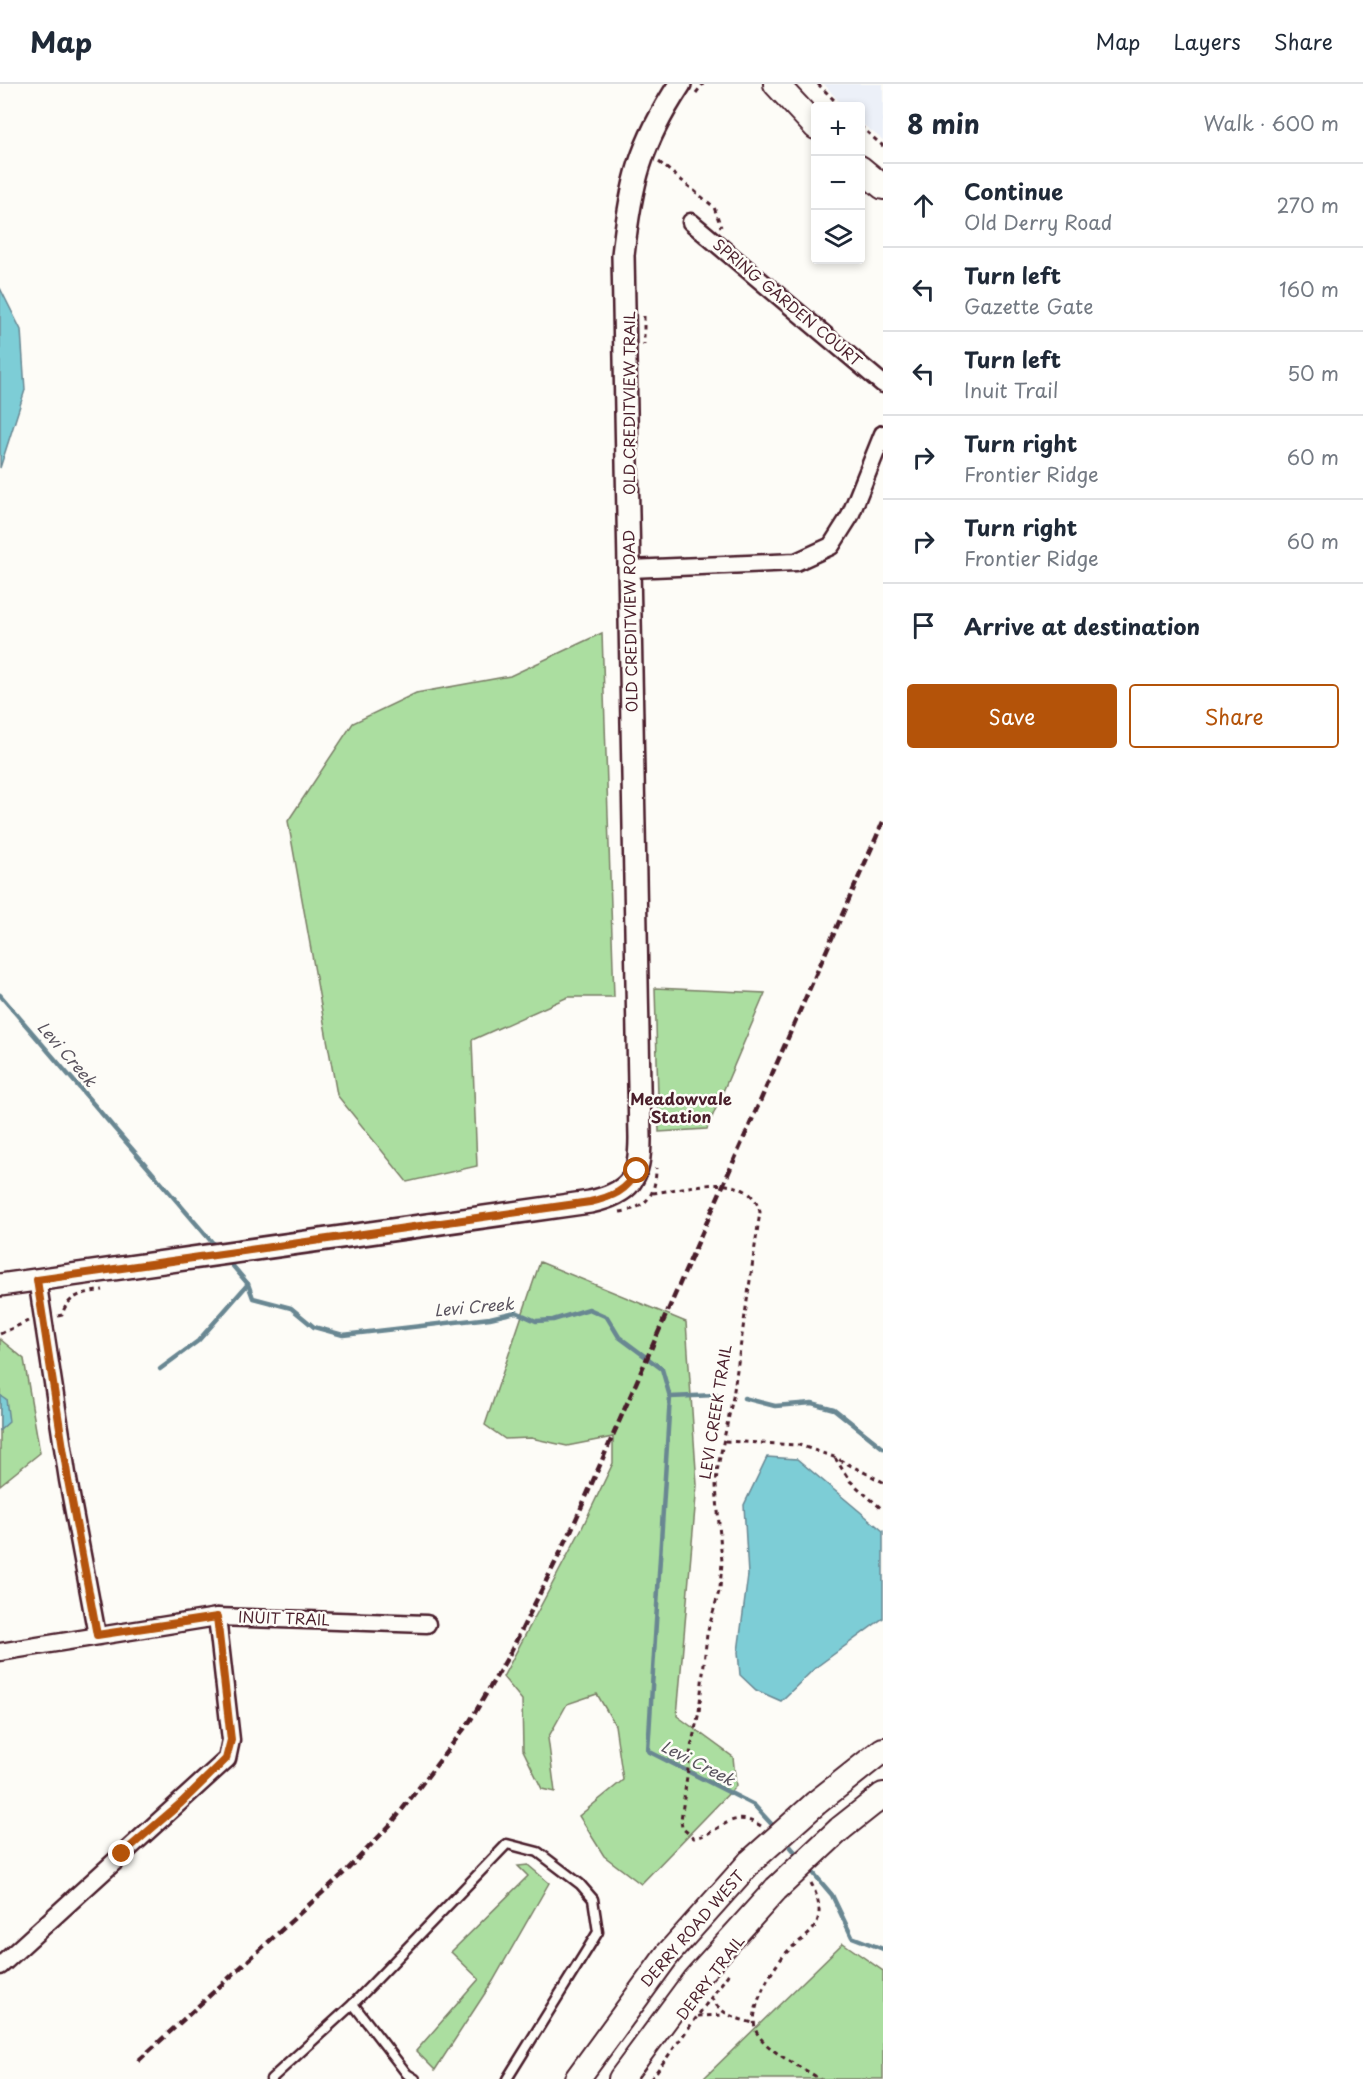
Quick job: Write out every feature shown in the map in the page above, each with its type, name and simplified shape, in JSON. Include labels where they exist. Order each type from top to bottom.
[{"type":"main road","points":[[776,84],[811,122]]},
{"type":"main road","points":[[865,171],[883,187]]},
{"type":"main road","name":"DERRY ROAD WEST","points":[[577,2079],[668,1954],[750,1862],[816,1803],[883,1750]]},
{"type":"main road","points":[[621,2079],[694,1980],[776,1889],[840,1829],[883,1795]]},
{"type":"street","name":"OLD CREDITVIEW ROAD","points":[[37,1280],[192,1260],[608,1198],[622,1191],[637,1171],[640,1138],[623,255],[629,199],[641,154],[663,110],[685,93]]},
{"type":"street","name":"SPRING GARDEN COURT","points":[[691,222],[883,384]]},
{"type":"street","points":[[630,568],[796,562],[831,546],[850,516],[883,434]]},
{"type":"street","points":[[0,1285],[37,1280],[68,1480],[97,1635]]},
{"type":"street","points":[[0,1966],[226,1759],[231,1740],[217,1617]]},
{"type":"street","name":"INUIT TRAIL","points":[[0,1653],[97,1635],[217,1617],[427,1624]]},
{"type":"lane","points":[[271,2079],[353,2004],[507,1844],[538,1852],[579,1884],[593,1899],[598,1932],[507,2079]]},
{"type":"lane","points":[[353,2004],[407,2074],[415,2079]]},
{"type":"path","points":[[685,93],[703,84]]},
{"type":"path","points":[[818,84],[836,102]]},
{"type":"path","points":[[865,130],[883,146]]},
{"type":"path","points":[[655,159],[714,207],[722,225],[711,239]]},
{"type":"path","name":"OLD CREDITVIEW TRAIL","points":[[643,311],[644,347]]},
{"type":"path","name":"LEVI CREEK TRAIL","points":[[653,1193],[725,1186],[750,1191],[757,1199],[760,1227],[716,1486],[722,1562],[720,1588],[707,1634],[699,1712],[682,1806]]},
{"type":"path","points":[[62,1315],[68,1302],[74,1297],[104,1290]]},
{"type":"path","points":[[0,1334],[29,1321]]},
{"type":"path","points":[[725,1441],[799,1445],[834,1457],[883,1482]]},
{"type":"path","points":[[834,1457],[850,1481],[883,1510]]},
{"type":"path","name":"DERRY TRAIL","points":[[651,2079],[730,1971]]},
{"type":"path","points":[[711,1997],[726,2015]]},
{"type":"path","points":[[698,2016],[726,2015],[753,2023]]},
{"type":"shaded area","points":[[824,84],[883,84],[883,140],[865,126],[865,102],[840,102]]},
{"type":"green space","points":[[602,633],[614,997],[568,997],[472,1040],[477,1166],[407,1182],[337,1095],[288,821],[353,723],[416,693],[510,676]]},
{"type":"green space","points":[[655,988],[765,993],[707,1129],[659,1132]]},
{"type":"green space","points":[[540,1262],[686,1322],[697,1485],[677,1716],[733,1757],[736,1786],[641,1884],[604,1856],[579,1816],[623,1780],[615,1725],[597,1694],[567,1704],[548,1738],[555,1792],[542,1789],[523,1750],[522,1700],[503,1677],[582,1528],[613,1463],[613,1437],[567,1446],[531,1438],[505,1439],[485,1425]]},
{"type":"green space","points":[[0,1339],[24,1359],[40,1453],[0,1485]]},
{"type":"green space","points":[[528,1865],[549,1883],[493,1981],[435,2070],[416,2051],[479,1979],[451,1952],[528,1876],[518,1866]]},
{"type":"green space","points":[[843,1943],[883,1971],[883,2079],[703,2079]]},
{"type":"water","points":[[0,288],[21,330],[25,390],[0,468]]},
{"type":"water","points":[[0,1395],[6,1399],[9,1422],[0,1430]]},
{"type":"water","points":[[767,1457],[797,1459],[883,1531],[883,1618],[815,1668],[781,1701],[756,1690],[740,1675],[738,1652],[748,1575],[744,1505]]},
{"type":"waterway","name":"Levi Creek","points":[[0,995],[217,1248]]},
{"type":"waterway","name":"Levi Creek","points":[[227,1259],[248,1284],[253,1298],[291,1308],[314,1327],[343,1335],[490,1318],[516,1312],[536,1321],[553,1320],[589,1309],[607,1317],[619,1337],[662,1369],[670,1397],[648,1751],[754,1805],[775,1828]]},
{"type":"waterway","points":[[160,1369],[198,1341],[248,1284]]},
{"type":"waterway","points":[[670,1397],[716,1395]]},
{"type":"waterway","points":[[744,1398],[775,1406],[812,1403],[834,1409],[883,1448]]},
{"type":"waterway","name":"Levi Creek","points":[[784,1839],[800,1858]]},
{"type":"waterway","name":"Levi Creek","points":[[810,1869],[832,1895],[852,1937],[883,1949]]},
{"type":"railway","points":[[138,2061],[345,1872],[391,1824],[470,1721],[509,1655],[570,1533],[883,822]]},
{"type":"district","name":"Meadowvale Station","points":[[681,1108]]},
{"type":"route","points":[[122,1854],[181,1803],[226,1759],[231,1740],[217,1617],[97,1635],[68,1480],[37,1280],[192,1260],[590,1202],[608,1198],[622,1191],[632,1181],[637,1171]]}]
